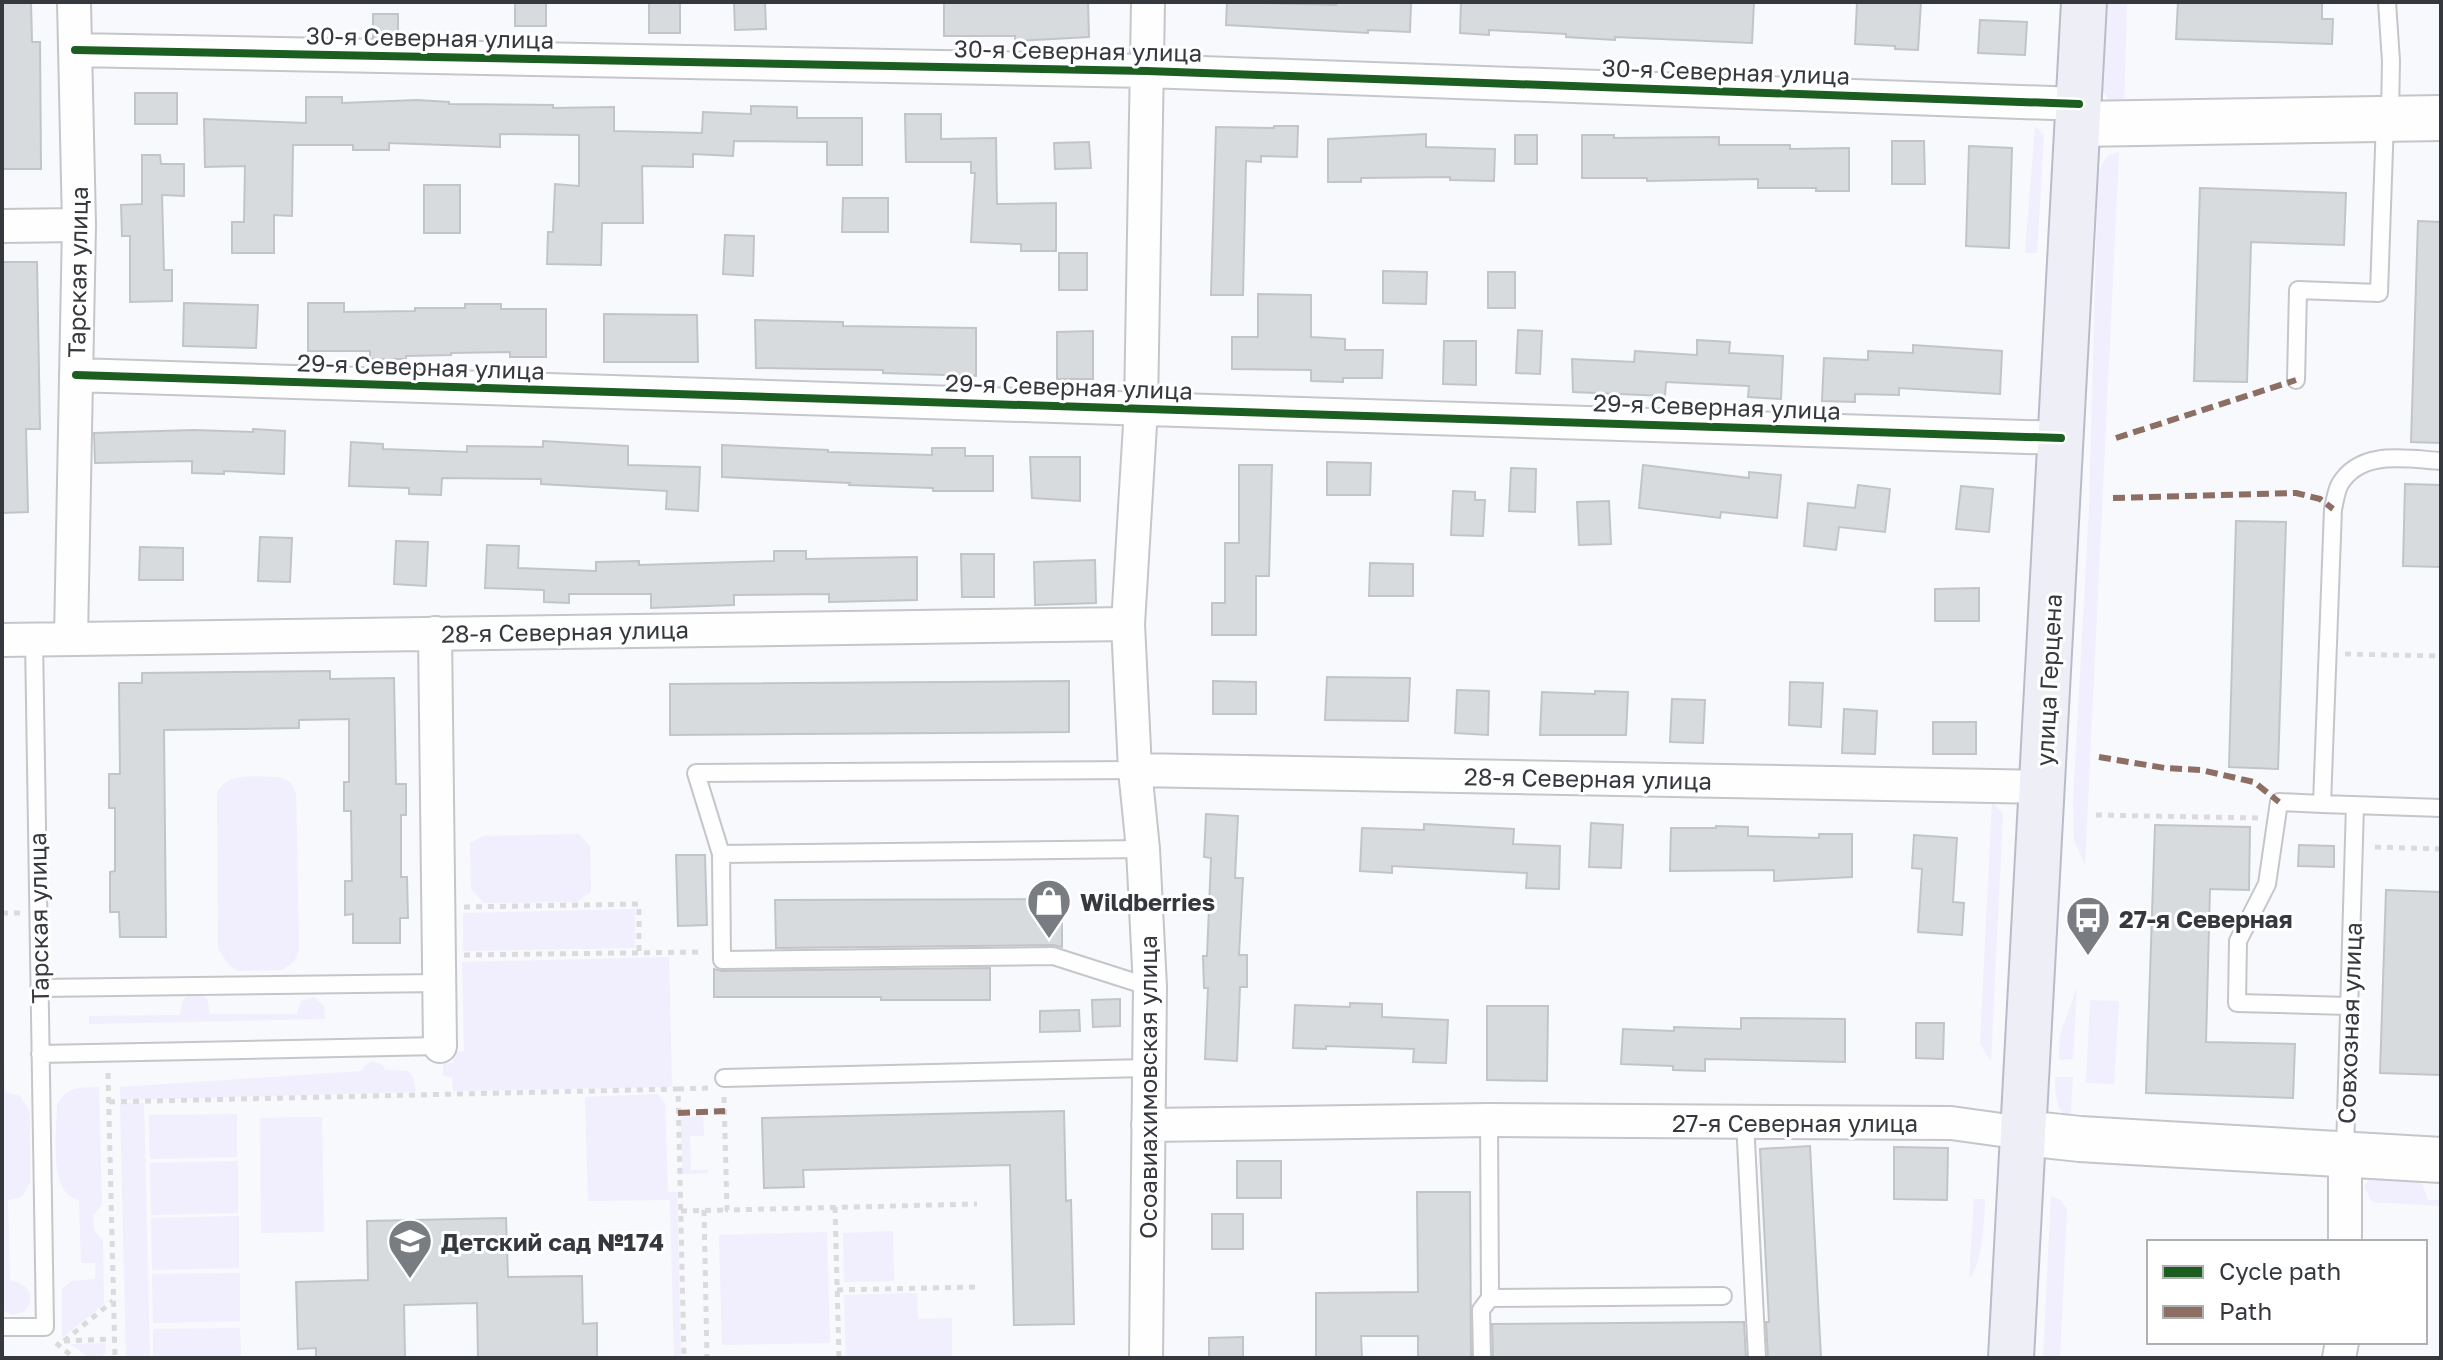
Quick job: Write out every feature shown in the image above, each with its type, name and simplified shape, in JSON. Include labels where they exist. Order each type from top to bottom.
[{"type":"main road","name":"улица Герцена","points":[[2011,1358],[2084,2]]},
{"type":"street","name":"Тарская улица","points":[[71,638],[79,225],[74,2]]},
{"type":"street","name":"Осоавиахимовская улица","points":[[1146,1358],[1150,987],[1128,624],[1141,408],[1148,2]]},
{"type":"street","name":"30-я Северная улица","points":[[75,50],[1147,71],[2078,114],[2441,118]]},
{"type":"street","points":[[2,226],[79,225]]},
{"type":"street","name":"29-я Северная улица","points":[[76,375],[2061,438]]},
{"type":"street","name":"28-я Северная улица","points":[[2,640],[1128,624]]},
{"type":"street","points":[[435,633],[440,1046]]},
{"type":"street","name":"28-я Северная улица","points":[[1135,770],[2042,787]]},
{"type":"street","name":"27-я Северная улица","points":[[1148,1125],[1489,1120],[1951,1123],[2080,1139],[2441,1160]]},
{"type":"street","name":"Совхозная улица","points":[[2345,1156],[2345,1240]]},
{"type":"lane","points":[[2296,380],[2298,290],[2379,293],[2391,61],[2387,2]]},
{"type":"lane","points":[[2322,804],[2333,509],[2339,486],[2364,463],[2380,458],[2441,461]]},
{"type":"lane","name":"Тарская улица","points":[[2,1327],[45,1327],[34,639]]},
{"type":"lane","points":[[1135,770],[696,773],[721,854],[722,960],[1053,956],[1150,987]]},
{"type":"lane","points":[[2349,1006],[2237,1003],[2238,941],[2267,884],[2279,802],[2441,808]]},
{"type":"lane","name":"Совхозная улица","points":[[2345,1156],[2355,805]]},
{"type":"lane","points":[[721,854],[1143,849]]},
{"type":"lane","points":[[39,988],[440,969]]},
{"type":"lane","points":[[40,1054],[440,1046]]},
{"type":"lane","points":[[724,1078],[1147,1068]]},
{"type":"lane","points":[[1482,1358],[1481,1310],[1490,1298],[1489,1120]]},
{"type":"lane","points":[[1745,1121],[1757,1358]]},
{"type":"lane","points":[[1490,1298],[1723,1296]]},
{"type":"path","points":[[2328,654],[2441,656]]},
{"type":"path","points":[[2096,815],[2277,819]]},
{"type":"path","points":[[2354,846],[2441,849]]},
{"type":"path","points":[[456,907],[639,904],[639,952]]},
{"type":"path","points":[[2,913],[13,913]]},
{"type":"path","points":[[440,969],[639,952],[674,952]]},
{"type":"path","points":[[108,1087],[115,1358]]},
{"type":"path","points":[[109,1102],[724,1087],[727,1210]]},
{"type":"path","points":[[678,1089],[684,1358]]},
{"type":"path","points":[[681,1211],[977,1204]]},
{"type":"path","points":[[835,1207],[839,1358]]},
{"type":"path","points":[[704,1210],[707,1358]]},
{"type":"path","points":[[837,1290],[978,1287]]},
{"type":"path","points":[[64,1341],[114,1301]]},
{"type":"path","points":[[74,1358],[51,1340],[115,1339]]},
{"type":"shaded area","points":[[2107,2],[2127,2],[2124,108],[2111,103],[2103,91]]},
{"type":"shaded area","points":[[2035,126],[2044,135],[2037,253],[2025,253]]},
{"type":"shaded area","points":[[2119,152],[2085,866],[2074,840],[2073,803],[2089,510],[2098,172],[2107,156]]},
{"type":"shaded area","points":[[279,777],[290,782],[296,793],[299,950],[294,962],[282,970],[238,971],[229,965],[218,949],[217,792],[222,785],[236,778]]},
{"type":"shaded area","points":[[1992,802],[2003,813],[1991,1061],[1980,1044]]},
{"type":"shaded area","points":[[579,834],[590,846],[591,892],[577,902],[484,903],[471,889],[470,843],[483,836]]},
{"type":"shaded area","points":[[635,909],[635,948],[463,951],[463,913]]},
{"type":"shaded area","points":[[669,957],[672,1087],[453,1091],[452,1077],[443,1076],[443,1063],[453,1063],[453,1052],[464,1051],[462,962]]},
{"type":"shaded area","points":[[2077,987],[2073,1059],[2059,1060],[2060,1035]]},
{"type":"shaded area","points":[[2,991],[5,1092],[20,1096],[30,1112],[30,1183],[22,1197],[8,1200],[10,1281],[25,1287],[30,1300],[25,1311],[13,1315],[2,1310]]},
{"type":"shaded area","points":[[196,993],[207,998],[210,1014],[297,1014],[301,1001],[314,997],[324,1006],[325,1019],[89,1024],[89,1016],[180,1015],[185,998]]},
{"type":"shaded area","points":[[2090,1000],[2119,1001],[2114,1084],[2086,1083]]},
{"type":"shaded area","points":[[373,1061],[383,1065],[385,1070],[408,1071],[413,1077],[416,1092],[120,1100],[120,1087],[362,1071],[365,1065]]},
{"type":"shaded area","points":[[2055,1077],[2073,1077],[2070,1123],[2057,1102]]},
{"type":"shaded area","points":[[99,1087],[102,1205],[93,1215],[94,1230],[103,1241],[104,1304],[62,1338],[62,1289],[71,1281],[95,1279],[96,1263],[81,1263],[79,1200],[69,1195],[58,1174],[57,1106],[69,1091]]},
{"type":"shaded area","points":[[658,1094],[665,1103],[668,1192],[677,1192],[681,1358],[674,1358],[670,1200],[588,1201],[585,1097]]},
{"type":"shaded area","points":[[120,1103],[144,1103],[150,1358],[126,1358]]},
{"type":"shaded area","points":[[237,1114],[237,1157],[150,1159],[149,1115]]},
{"type":"shaded area","points":[[703,1116],[704,1136],[690,1136],[691,1170],[708,1170],[708,1173],[682,1174],[681,1117]]},
{"type":"shaded area","points":[[322,1117],[324,1232],[261,1233],[260,1118]]},
{"type":"shaded area","points":[[238,1161],[238,1213],[151,1215],[150,1163]]},
{"type":"shaded area","points":[[2370,1179],[2421,1181],[2428,1200],[2441,1200],[2441,1206],[2372,1202],[2364,1186]]},
{"type":"shaded area","points":[[2051,1196],[2059,1199],[2067,1209],[2060,1358],[2043,1358]]},
{"type":"shaded area","points":[[1974,1199],[1985,1199],[1984,1218],[1980,1253],[1969,1279]]},
{"type":"shaded area","points":[[239,1216],[239,1268],[152,1270],[151,1218]]},
{"type":"shaded area","points":[[893,1231],[894,1281],[844,1282],[843,1233]]},
{"type":"shaded area","points":[[827,1232],[830,1343],[722,1345],[719,1235]]},
{"type":"shaded area","points":[[240,1273],[240,1321],[153,1323],[152,1274]]},
{"type":"shaded area","points":[[917,1293],[918,1319],[952,1318],[952,1356],[846,1358],[844,1295]]},
{"type":"shaded area","points":[[240,1328],[241,1358],[153,1358],[153,1329]]},
{"type":"shaded area","points":[[105,1343],[106,1352],[100,1358],[85,1358],[85,1354],[70,1344]]},
{"type":"building","points":[[2,2],[31,2],[32,42],[40,42],[41,169],[2,169]]},
{"type":"building","points":[[515,2],[546,2],[546,26],[515,26]]},
{"type":"building","points":[[649,2],[680,2],[680,33],[649,33]]},
{"type":"building","points":[[734,2],[765,2],[766,29],[735,30]]},
{"type":"building","points":[[944,2],[1088,2],[1089,37],[1015,41],[1015,36],[944,36]]},
{"type":"building","points":[[1227,2],[1336,5],[1337,2],[1411,2],[1410,32],[1368,30],[1368,33],[1226,25]]},
{"type":"building","points":[[1461,2],[1754,2],[1752,43],[1615,37],[1615,40],[1489,30],[1489,35],[1460,33]]},
{"type":"building","points":[[1857,2],[1921,2],[1918,50],[1855,44]]},
{"type":"building","points":[[2178,2],[2322,2],[2322,19],[2333,19],[2332,44],[2176,39]]},
{"type":"building","points":[[373,14],[398,14],[398,37],[373,37]]},
{"type":"building","points":[[1980,20],[2027,22],[2025,55],[1978,53]]},
{"type":"building","points":[[135,93],[177,93],[177,124],[135,124]]},
{"type":"building","points":[[306,97],[342,97],[342,103],[417,100],[449,104],[553,105],[553,108],[614,107],[614,131],[702,133],[703,112],[751,114],[751,106],[797,107],[797,118],[862,118],[862,165],[827,165],[827,142],[734,141],[733,156],[693,154],[693,167],[642,166],[643,223],[602,223],[601,265],[547,264],[548,232],[553,232],[555,184],[579,186],[579,135],[500,134],[500,147],[389,143],[389,150],[353,150],[353,145],[293,145],[292,216],[274,215],[274,253],[232,253],[232,222],[244,222],[245,166],[205,167],[204,119],[306,123]]},
{"type":"building","points":[[905,114],[941,114],[941,139],[996,138],[997,204],[1056,203],[1056,251],[1021,251],[1021,244],[971,242],[975,173],[971,173],[971,162],[906,162]]},
{"type":"building","points":[[1298,126],[1297,157],[1261,156],[1261,162],[1246,161],[1243,295],[1211,295],[1216,127]]},
{"type":"building","points":[[1426,134],[1426,147],[1495,149],[1494,181],[1450,180],[1450,177],[1361,178],[1361,182],[1328,182],[1328,139]]},
{"type":"building","points":[[1515,135],[1537,135],[1537,164],[1515,164]]},
{"type":"building","points":[[1582,135],[1614,135],[1614,138],[1719,137],[1719,145],[1849,148],[1849,191],[1758,188],[1758,179],[1647,181],[1647,178],[1582,178]]},
{"type":"building","points":[[1892,141],[1924,141],[1925,184],[1892,184]]},
{"type":"building","points":[[1089,142],[1091,168],[1055,169],[1054,143]]},
{"type":"building","points":[[1969,146],[2012,148],[2009,248],[1966,246]]},
{"type":"building","points":[[142,155],[160,155],[161,164],[184,164],[184,196],[162,195],[164,270],[172,270],[172,301],[130,302],[130,236],[122,236],[121,205],[142,204]]},
{"type":"building","points":[[424,185],[460,185],[460,233],[424,233]]},
{"type":"building","points":[[2200,188],[2346,193],[2344,245],[2251,242],[2247,382],[2194,381]]},
{"type":"building","points":[[843,198],[888,198],[888,232],[842,232]]},
{"type":"building","points":[[2418,221],[2441,222],[2441,443],[2411,442]]},
{"type":"building","points":[[725,235],[754,236],[753,276],[723,274]]},
{"type":"building","points":[[1059,253],[1087,253],[1087,290],[1059,290]]},
{"type":"building","points":[[2,262],[37,262],[40,429],[26,429],[28,512],[2,513]]},
{"type":"building","points":[[1383,271],[1427,272],[1426,304],[1383,303]]},
{"type":"building","points":[[1488,272],[1515,272],[1515,308],[1488,308]]},
{"type":"building","points":[[1258,294],[1311,295],[1311,337],[1345,339],[1345,350],[1383,350],[1382,378],[1311,381],[1311,370],[1232,369],[1232,337],[1258,337]]},
{"type":"building","points":[[184,303],[258,305],[256,348],[183,346]]},
{"type":"building","points":[[308,303],[344,303],[344,312],[465,308],[465,304],[501,304],[501,309],[546,309],[546,357],[510,357],[510,352],[370,359],[370,351],[308,351]]},
{"type":"building","points":[[604,314],[697,315],[698,362],[604,362]]},
{"type":"building","points":[[755,320],[843,322],[843,326],[976,328],[976,376],[883,373],[883,370],[756,368]]},
{"type":"building","points":[[1518,330],[1542,331],[1540,374],[1516,373]]},
{"type":"building","points":[[1093,331],[1093,379],[1057,379],[1057,332]]},
{"type":"building","points":[[1697,340],[1730,342],[1729,353],[1783,356],[1781,399],[1748,397],[1749,386],[1666,382],[1665,396],[1573,392],[1572,359],[1634,362],[1635,351],[1697,355]]},
{"type":"building","points":[[1444,341],[1476,341],[1476,385],[1443,384]]},
{"type":"building","points":[[1913,345],[2002,351],[2000,394],[1899,388],[1899,395],[1855,394],[1855,402],[1822,401],[1824,358],[1868,360],[1868,351],[1913,353]]},
{"type":"building","points":[[253,429],[285,431],[284,474],[192,473],[192,461],[95,463],[94,433],[253,432]]},
{"type":"building","points":[[543,441],[628,446],[628,465],[700,467],[698,511],[666,509],[667,491],[541,484],[541,479],[442,478],[441,495],[409,494],[409,488],[349,486],[351,442],[383,444],[383,449],[467,452],[467,446],[543,447]]},
{"type":"building","points":[[722,445],[932,455],[932,448],[965,448],[965,456],[993,456],[993,491],[933,491],[933,488],[722,477]]},
{"type":"building","points":[[1030,457],[1080,457],[1080,501],[1032,498]]},
{"type":"building","points":[[1327,462],[1371,463],[1370,495],[1327,495]]},
{"type":"building","points":[[1239,465],[1272,465],[1269,576],[1256,576],[1256,635],[1212,635],[1212,603],[1225,603],[1225,543],[1239,543]]},
{"type":"building","points":[[1643,465],[1749,478],[1749,472],[1781,475],[1777,518],[1721,512],[1720,518],[1639,508]]},
{"type":"building","points":[[1511,468],[1536,469],[1535,512],[1509,511]]},
{"type":"building","points":[[2405,484],[2441,485],[2441,567],[2403,566]]},
{"type":"building","points":[[1858,485],[1890,489],[1885,532],[1839,527],[1836,550],[1804,546],[1808,503],[1855,508]]},
{"type":"building","points":[[1961,486],[1993,489],[1989,532],[1956,529]]},
{"type":"building","points":[[1453,491],[1475,492],[1475,500],[1485,500],[1483,536],[1451,535]]},
{"type":"building","points":[[1609,501],[1611,544],[1579,545],[1577,502]]},
{"type":"building","points":[[2236,521],[2286,522],[2278,769],[2229,767]]},
{"type":"building","points":[[260,537],[292,538],[290,582],[258,581]]},
{"type":"building","points":[[396,541],[428,542],[426,586],[394,584]]},
{"type":"building","points":[[487,545],[519,546],[518,568],[596,571],[596,562],[639,561],[639,565],[774,561],[774,551],[806,551],[806,559],[917,557],[917,600],[829,602],[829,594],[734,595],[734,605],[651,608],[651,594],[569,594],[569,603],[544,602],[544,590],[485,588]]},
{"type":"building","points":[[140,547],[183,548],[183,580],[139,580]]},
{"type":"building","points":[[961,554],[994,554],[994,597],[962,597]]},
{"type":"building","points":[[1095,560],[1096,603],[1035,605],[1034,562]]},
{"type":"building","points":[[1370,563],[1413,564],[1413,596],[1369,596]]},
{"type":"building","points":[[1979,588],[1979,621],[1935,621],[1935,589]]},
{"type":"building","points":[[330,671],[330,679],[394,678],[396,784],[406,784],[406,815],[401,815],[401,877],[407,877],[408,918],[400,918],[400,943],[353,943],[353,914],[345,915],[345,881],[352,881],[351,811],[344,811],[344,782],[349,782],[349,719],[299,720],[299,728],[164,730],[166,937],[120,937],[119,912],[110,912],[110,872],[115,871],[115,808],[109,808],[109,774],[120,774],[119,683],[142,683],[142,673]]},
{"type":"building","points":[[1327,677],[1410,678],[1408,721],[1325,720]]},
{"type":"building","points":[[1069,681],[1069,732],[670,735],[670,684]]},
{"type":"building","points":[[1213,681],[1256,682],[1256,714],[1213,714]]},
{"type":"building","points":[[1790,682],[1823,683],[1821,727],[1789,725]]},
{"type":"building","points":[[1457,690],[1489,691],[1488,735],[1455,733]]},
{"type":"building","points":[[1595,691],[1628,692],[1626,735],[1540,735],[1542,692],[1595,694]]},
{"type":"building","points":[[1672,699],[1705,700],[1703,743],[1670,742]]},
{"type":"building","points":[[1844,709],[1877,711],[1875,754],[1842,753]]},
{"type":"building","points":[[1933,722],[1976,722],[1976,754],[1933,754]]},
{"type":"building","points":[[1206,814],[1238,816],[1235,878],[1243,878],[1239,955],[1247,955],[1247,987],[1240,987],[1237,1061],[1205,1059],[1208,988],[1204,988],[1203,956],[1207,956],[1211,858],[1204,857]]},
{"type":"building","points":[[1591,823],[1623,825],[1621,868],[1589,867]]},
{"type":"building","points":[[1424,824],[1514,829],[1513,844],[1560,846],[1559,889],[1526,888],[1527,873],[1392,866],[1392,873],[1360,871],[1362,828],[1424,830]]},
{"type":"building","points":[[2155,825],[2250,827],[2249,890],[2210,889],[2206,1042],[2295,1044],[2293,1098],[2146,1093]]},
{"type":"building","points":[[1748,827],[1748,836],[1819,838],[1819,834],[1852,834],[1852,877],[1774,881],[1774,870],[1670,871],[1671,828]]},
{"type":"building","points":[[1914,835],[1957,838],[1953,902],[1964,903],[1962,935],[1918,932],[1922,869],[1912,868]]},
{"type":"building","points":[[2299,845],[2334,846],[2334,867],[2298,866]]},
{"type":"building","points":[[676,855],[705,855],[707,925],[678,926]]},
{"type":"building","points":[[2386,890],[2441,892],[2441,1075],[2380,1073]]},
{"type":"building","points":[[1062,899],[1062,947],[776,948],[775,900]]},
{"type":"building","points":[[990,968],[990,1000],[714,997],[714,969]]},
{"type":"building","points":[[1120,999],[1120,1026],[1093,1027],[1092,1000]]},
{"type":"building","points":[[1350,1003],[1382,1004],[1382,1017],[1448,1020],[1446,1063],[1413,1062],[1414,1049],[1293,1048],[1295,1005],[1350,1007]]},
{"type":"building","points":[[1487,1006],[1548,1006],[1547,1081],[1487,1080]]},
{"type":"building","points":[[1079,1010],[1080,1031],[1040,1032],[1040,1011]]},
{"type":"building","points":[[1741,1018],[1845,1019],[1845,1062],[1705,1059],[1705,1071],[1621,1064],[1623,1029],[1741,1029]]},
{"type":"building","points":[[1916,1023],[1944,1023],[1943,1059],[1916,1058]]},
{"type":"building","points":[[1064,1111],[1066,1201],[1071,1200],[1074,1324],[1014,1325],[1010,1165],[803,1170],[804,1187],[764,1188],[762,1118]]},
{"type":"building","points":[[1810,1146],[1821,1358],[1768,1358],[1760,1149]]},
{"type":"building","points":[[1894,1147],[1948,1148],[1947,1200],[1894,1199]]},
{"type":"building","points":[[1237,1161],[1281,1161],[1281,1198],[1237,1198]]},
{"type":"building","points":[[1417,1192],[1470,1192],[1471,1358],[1418,1358],[1418,1336],[1361,1336],[1362,1358],[1316,1358],[1316,1293],[1418,1292]]},
{"type":"building","points":[[1212,1214],[1243,1214],[1243,1249],[1212,1249]]},
{"type":"building","name":"Детский сад №174","points":[[506,1218],[508,1277],[582,1276],[583,1324],[597,1323],[597,1358],[478,1358],[477,1303],[404,1305],[405,1358],[316,1358],[316,1348],[298,1349],[296,1282],[368,1280],[367,1221]]},
{"type":"building","points":[[1744,1322],[1746,1358],[1493,1358],[1492,1324]]},
{"type":"building","points":[[1243,1337],[1243,1358],[1209,1358],[1209,1338]]},
{"type":"marked path","points":[[2116,438],[2296,380]]},
{"type":"marked path","points":[[2113,498],[2296,493],[2320,499],[2333,509]]},
{"type":"marked path","points":[[2099,757],[2165,768],[2201,770],[2254,782],[2279,802]]},
{"type":"marked path","points":[[678,1113],[725,1111]]},
{"type":"cycle path","points":[[75,50],[1147,71],[2079,104]]},
{"type":"cycle path","points":[[76,375],[2061,438]]},
{"type":"place","name":"Wildberries","points":[[1049,940]]},
{"type":"place","name":"27-я Северная","points":[[2088,957]]},
{"type":"place","name":"Детский сад №174","points":[[410,1280]]}]
